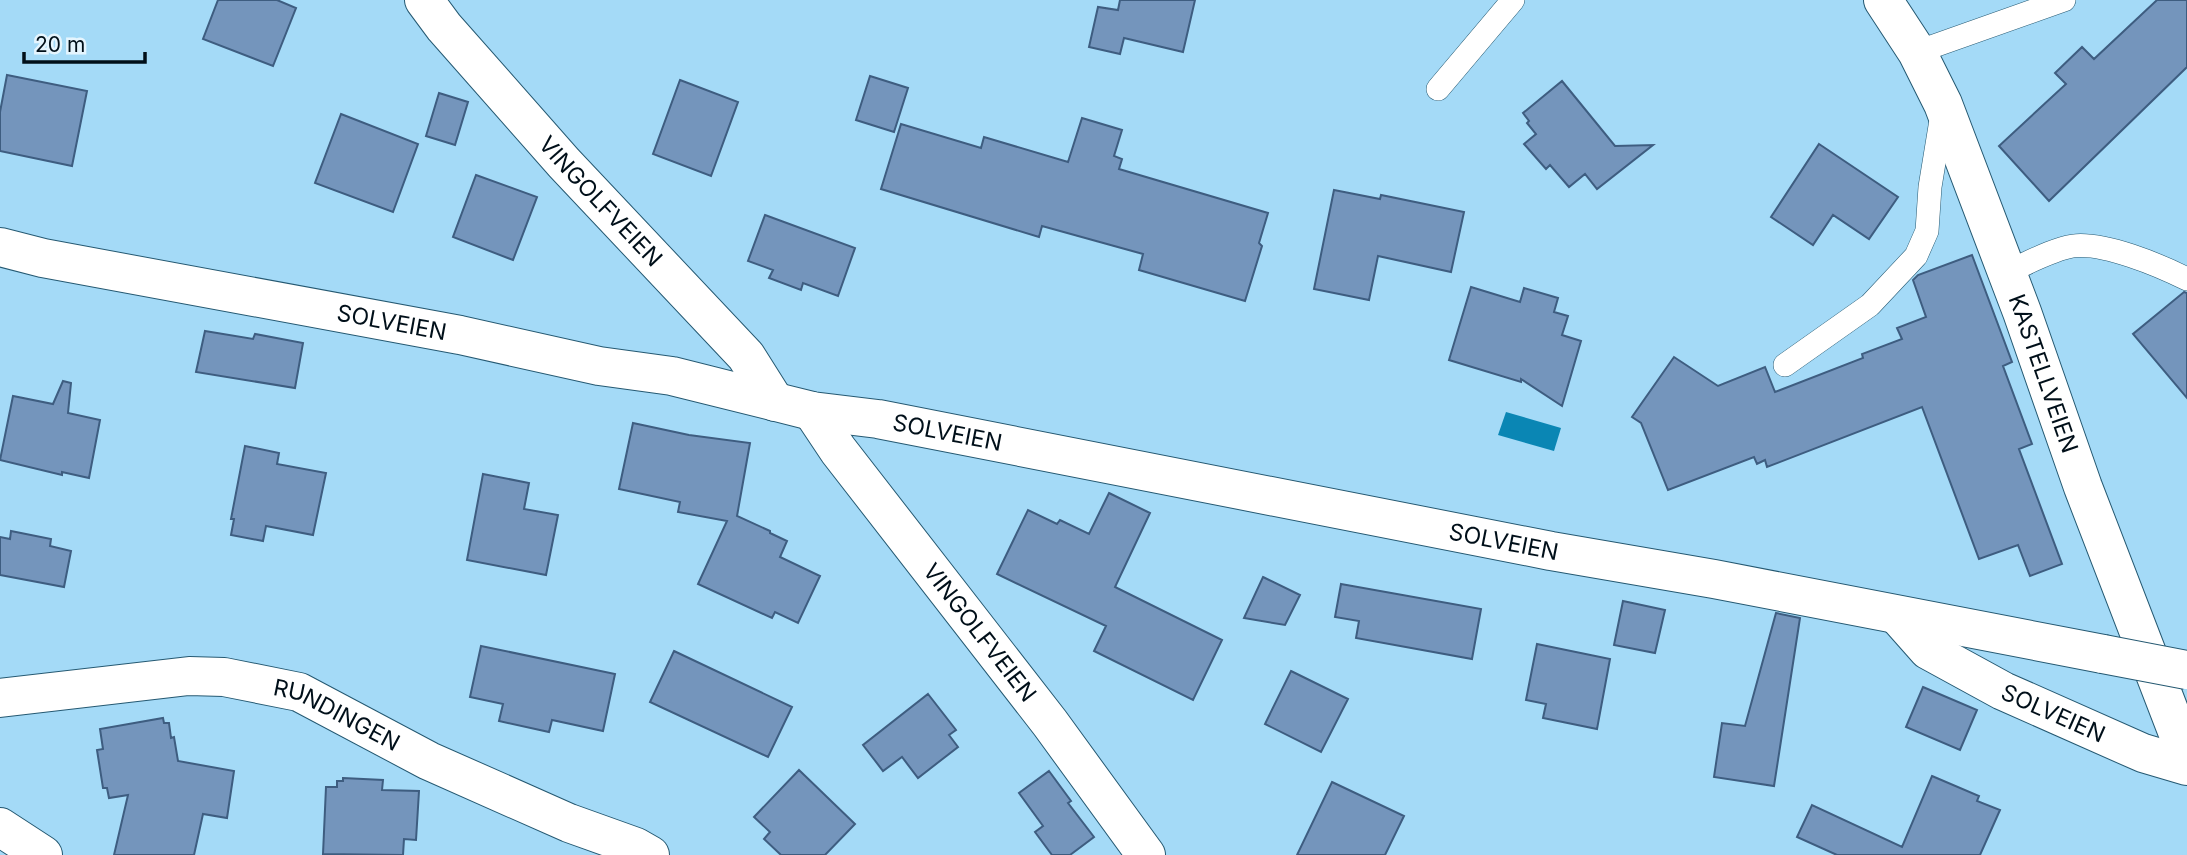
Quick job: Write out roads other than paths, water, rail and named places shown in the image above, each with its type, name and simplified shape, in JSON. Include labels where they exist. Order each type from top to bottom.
[{"type":"street","name":"VINGOLFVEIEN","points":[[424,0],[444,27],[564,163],[746,356],[775,402]]},
{"type":"street","name":"KASTELLVEIEN","points":[[1883,0],[1917,51],[1943,104],[2007,272],[2083,487],[2187,757]]},
{"type":"street","name":"SOLVEIEN","points":[[0,247],[43,258],[460,335],[599,366],[672,376],[812,411],[878,419],[1538,548],[2187,670]]},
{"type":"street","name":"VINGOLFVEIEN","points":[[812,411],[838,450],[1050,723],[1146,855]]},
{"type":"street","name":"SOLVEIEN","points":[[1897,615],[1928,650],[2003,691],[2143,753],[2187,766]]},
{"type":"street","name":"RUNDINGEN","points":[[0,698],[189,676],[224,677],[299,692],[429,761],[569,823],[636,847],[650,855]]},
{"type":"street","points":[[0,827],[43,855]]},
{"type":"lane","points":[[1438,89],[1513,0]]},
{"type":"lane","points":[[1917,51],[2064,0]]},
{"type":"lane","points":[[1785,365],[1870,304],[1916,256],[1927,231],[1930,187],[1943,104]]},
{"type":"lane","points":[[2007,272],[2071,246],[2095,245],[2187,279]]},
{"type":"water","points":[[1506,412],[1561,428],[1554,451],[1498,435]]}]
